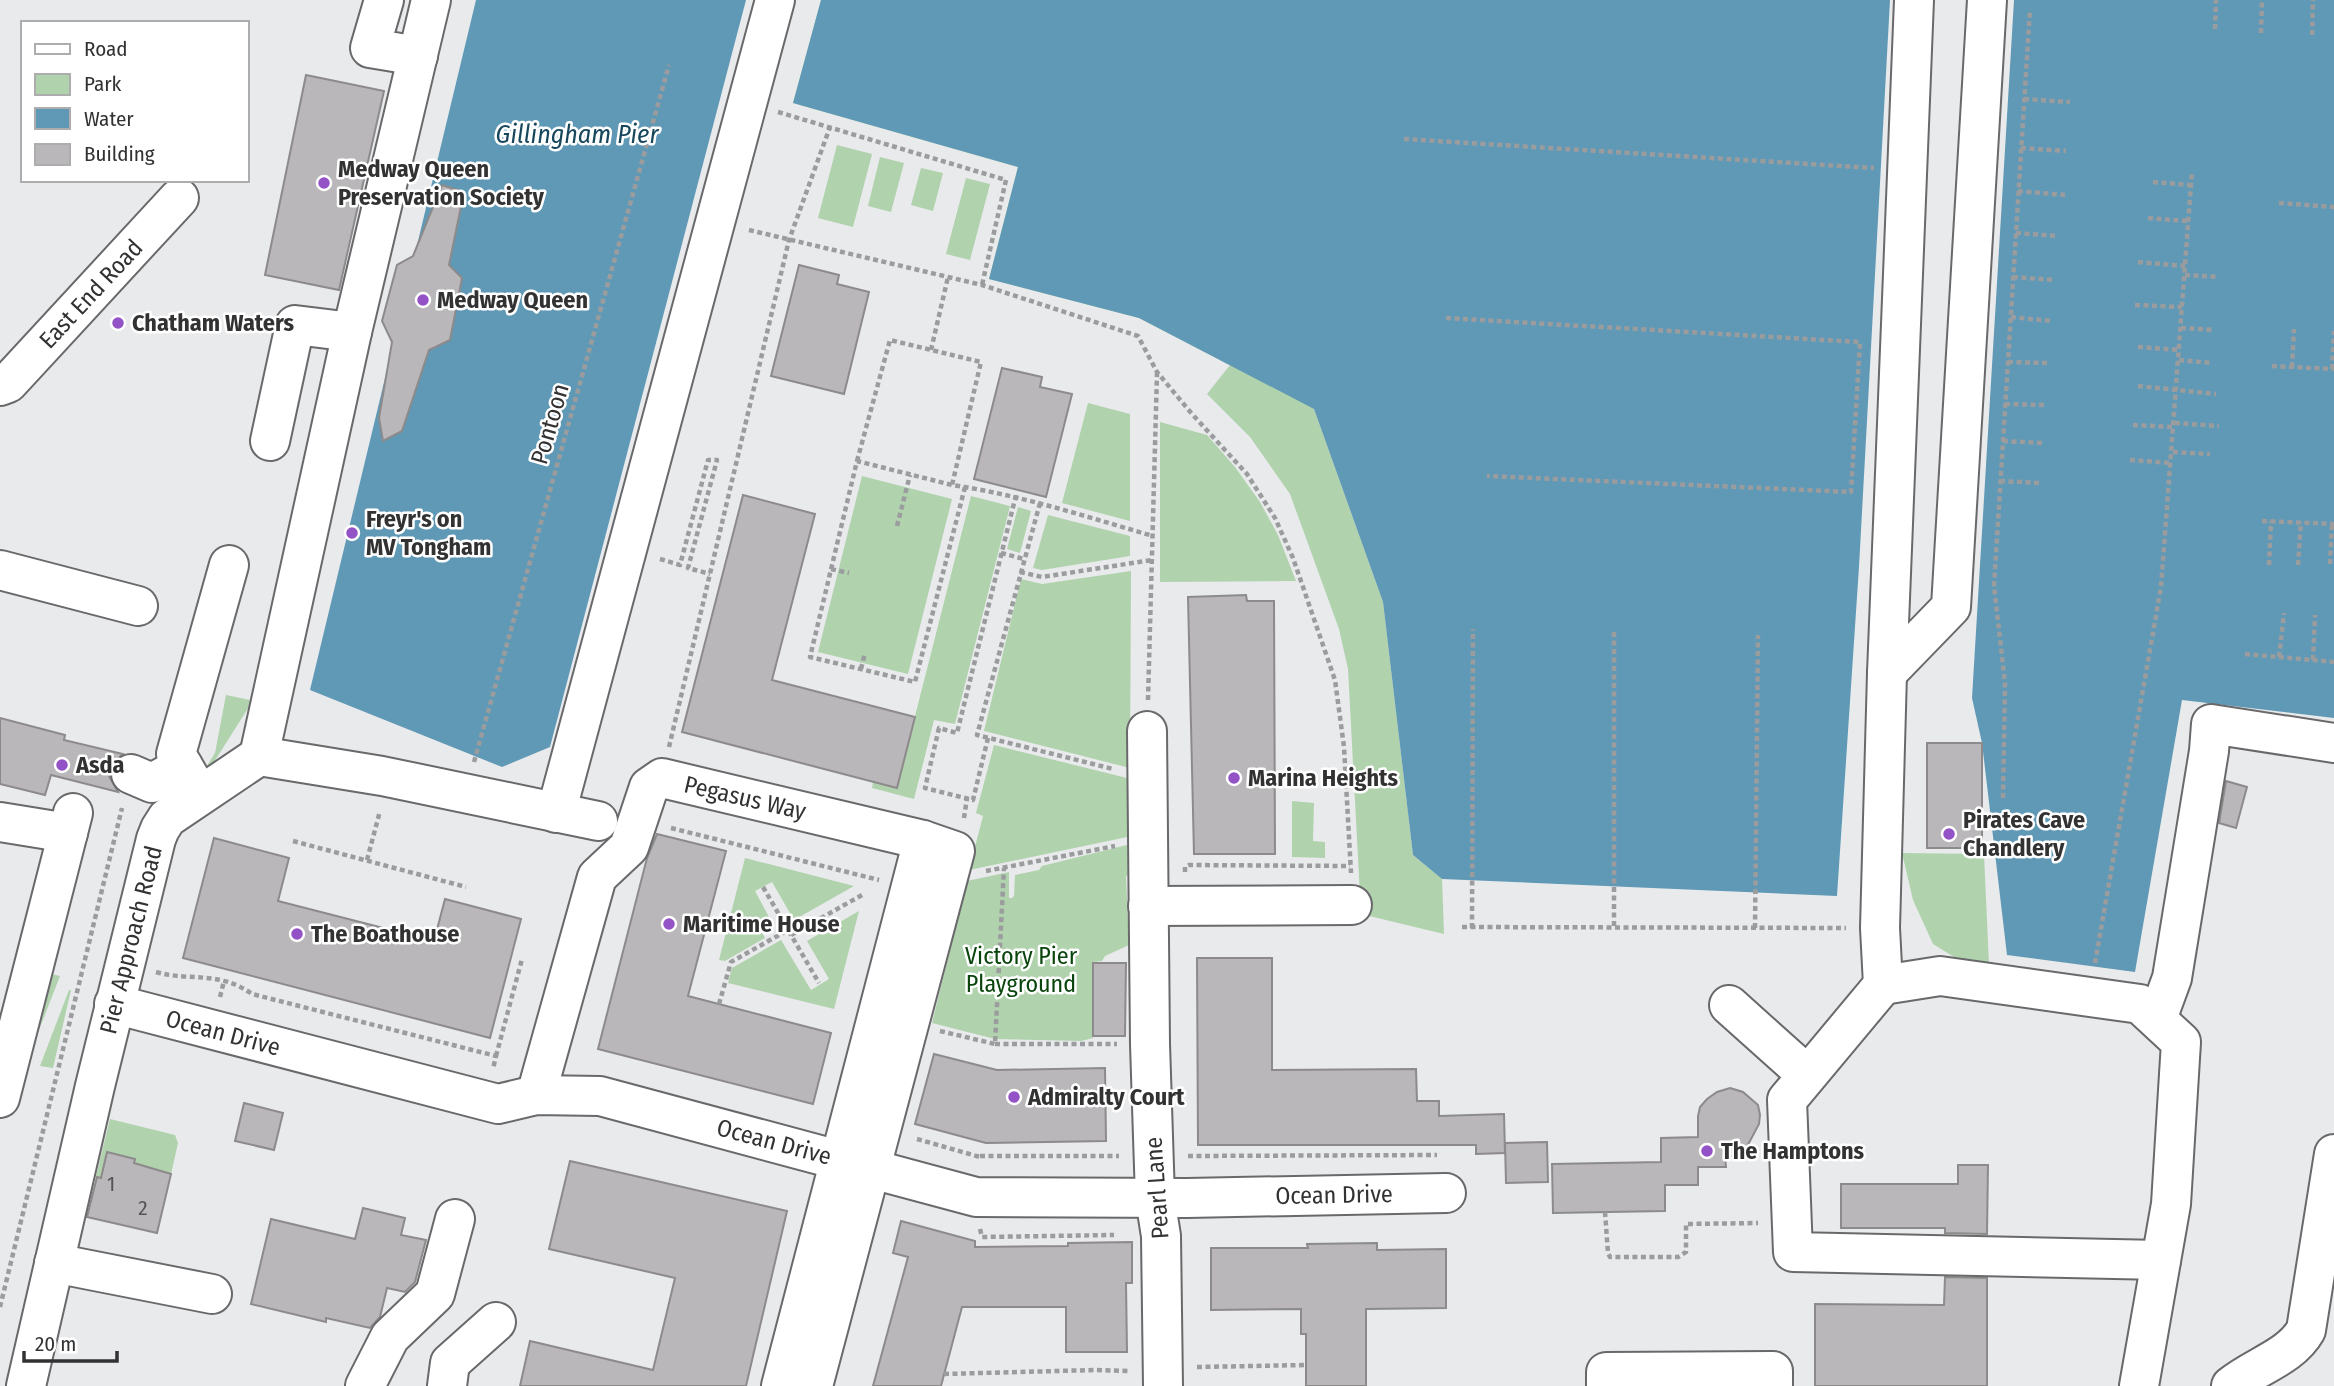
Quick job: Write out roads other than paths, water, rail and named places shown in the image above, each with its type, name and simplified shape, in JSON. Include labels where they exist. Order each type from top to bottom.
[{"type":"street","points":[[384,0],[370,48],[418,56]]},
{"type":"street","points":[[431,0],[352,332],[259,756],[389,777],[598,821]]},
{"type":"street","points":[[556,813],[775,0]]},
{"type":"street","points":[[1883,985],[1880,928],[1887,673],[1914,0]]},
{"type":"street","points":[[1887,673],[1951,607],[1987,0]]},
{"type":"street","name":"East End Road","points":[[0,386],[8,383],[179,198]]},
{"type":"street","points":[[270,441],[295,325],[352,332]]},
{"type":"street","points":[[131,774],[152,783],[191,780],[176,754],[229,565]]},
{"type":"street","points":[[0,570],[138,606]]},
{"type":"street","points":[[2157,1019],[2172,978],[2209,751],[2211,724],[2334,743]]},
{"type":"street","name":"Pearl Lane","points":[[1147,731],[1150,1044],[1155,1198],[1161,1236],[1163,1379]]},
{"type":"street","name":"Pier Approach Road","points":[[26,1386],[114,1004],[159,829],[172,814],[191,780],[259,756]]},
{"type":"street","name":"Pegasus Way","points":[[536,1095],[597,877],[629,847],[649,787],[662,778],[923,840],[955,851],[781,1386]]},
{"type":"street","points":[[0,822],[70,823],[9,1019],[0,1098]]},
{"type":"street","name":"Pegasus Way","points":[[813,1386],[855,1164],[923,840]]},
{"type":"street","points":[[1148,906],[1352,905]]},
{"type":"street","points":[[2139,1386],[2171,1204],[2182,1042],[2140,1004],[1940,976],[1883,985],[1787,1100],[1793,1252],[2161,1260]]},
{"type":"street","name":"Ocean Drive","points":[[114,1004],[498,1104],[536,1095],[600,1096],[976,1196],[1155,1198],[1447,1192]]},
{"type":"street","points":[[1729,1005],[1807,1075]]},
{"type":"street","points":[[2231,1386],[2300,1341],[2320,1332],[2334,1154]]},
{"type":"street","points":[[365,1386],[390,1337],[435,1294],[455,1219]]},
{"type":"street","points":[[54,1263],[212,1294]]},
{"type":"street","points":[[447,1386],[450,1363],[496,1322]]},
{"type":"street","points":[[1606,1386],[1606,1372],[1680,1379],[1773,1371],[1773,1386]]},
{"type":"water","name":"Gillingham Pier","points":[[476,0],[746,0],[550,747],[502,767],[310,690]]},
{"type":"water","points":[[821,0],[1890,0],[1859,567],[1837,896],[1442,879],[1413,855],[1383,602],[1314,409],[1139,318],[989,279],[1018,167],[793,103]]},
{"type":"water","points":[[2014,0],[2334,0],[2334,718],[2182,700],[2135,972],[2007,955],[1982,743],[1972,698]]},
{"type":"place","name":"Medway Queen Preservation Society","points":[[324,183]]},
{"type":"place","name":"Medway Queen","points":[[423,300]]},
{"type":"place","name":"Chatham Waters","points":[[118,323]]},
{"type":"place","name":"Freyr's on MV Tongham","points":[[352,533]]},
{"type":"place","name":"Asda","points":[[62,765]]},
{"type":"place","name":"Marina Heights","points":[[1234,778]]},
{"type":"place","name":"Pirates Cave Chandlery","points":[[1949,834]]},
{"type":"place","name":"Maritime House","points":[[669,924]]},
{"type":"place","name":"The Boathouse","points":[[297,934]]},
{"type":"place","name":"Admiralty Court","points":[[1014,1097]]},
{"type":"place","name":"The Hamptons","points":[[1707,1151]]},
{"type":"park label","name":"Victory Pier Playground","points":[[1021,970]]}]
